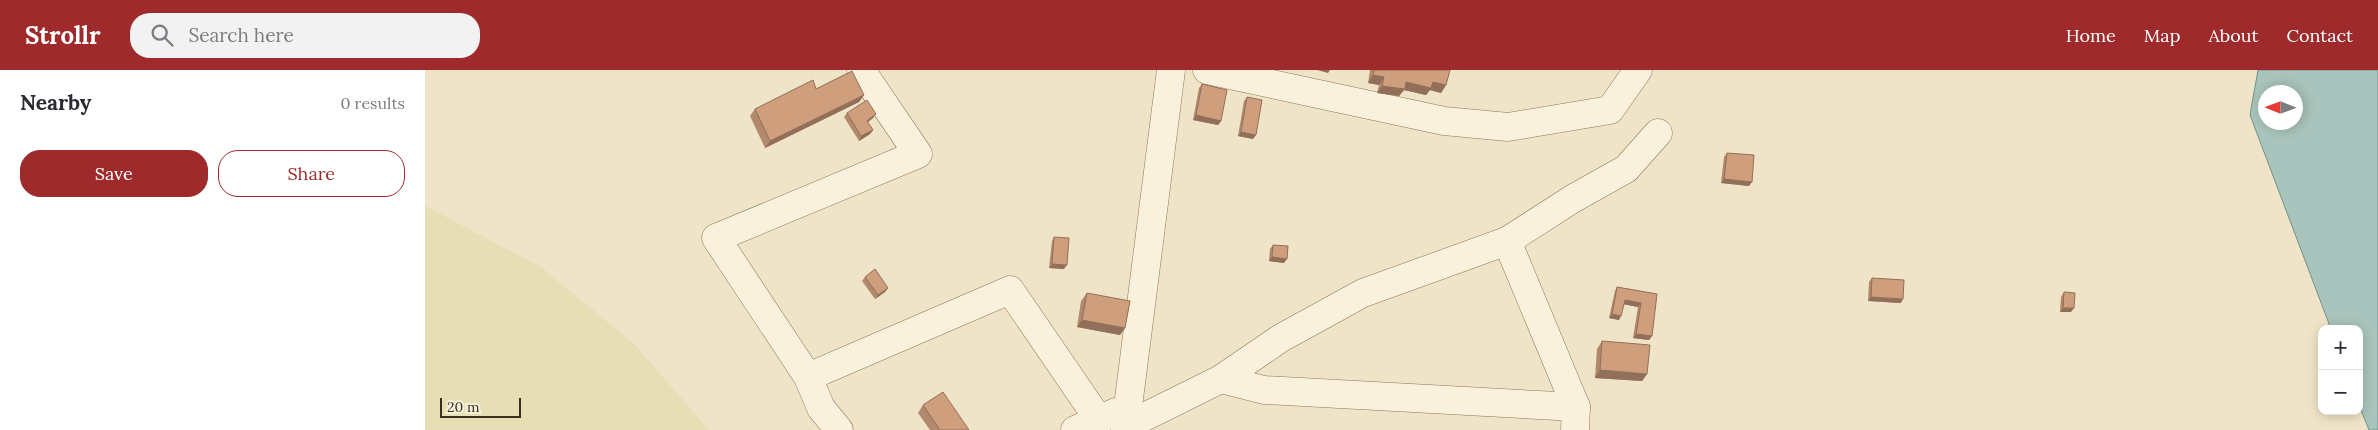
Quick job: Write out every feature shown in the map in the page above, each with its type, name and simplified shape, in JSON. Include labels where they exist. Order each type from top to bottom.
[{"type":"street","points":[[839,430],[821,408],[808,377],[716,238],[918,154],[861,70]]},
{"type":"street","points":[[1127,421],[1171,70]]},
{"type":"street","points":[[1207,70],[1444,121],[1508,127],[1610,110],[1638,70]]},
{"type":"street","points":[[808,377],[1010,290],[1087,425],[1127,421],[1221,379],[1281,338],[1363,293],[1507,241],[1574,198],[1626,169],[1658,133]]},
{"type":"street","points":[[1221,379],[1264,390],[1575,419],[1507,241]]},
{"type":"shaded area","points":[[425,204],[429,208],[541,267],[634,344],[709,430],[425,430]]},
{"type":"water","points":[[2258,70],[2378,70],[2378,430],[2369,430],[2363,415],[2363,325],[2329,325],[2250,115]]},
{"type":"building","points":[[1374,70],[1450,70],[1446,85],[1433,82],[1431,88],[1406,82],[1405,89],[1382,86],[1384,77],[1373,75]]},
{"type":"building","points":[[852,71],[864,95],[770,141],[755,109],[813,80],[816,89]]},
{"type":"building","points":[[1202,84],[1227,90],[1221,121],[1196,115]]},
{"type":"building","points":[[1247,97],[1262,100],[1256,135],[1241,132]]},
{"type":"building","points":[[867,100],[876,114],[867,121],[873,130],[861,136],[847,113]]},
{"type":"building","points":[[1727,153],[1754,155],[1752,182],[1724,179]]},
{"type":"building","points":[[1054,237],[1069,238],[1067,265],[1052,264]]},
{"type":"building","points":[[1273,245],[1288,246],[1287,259],[1272,257]]},
{"type":"building","points":[[875,269],[888,288],[878,295],[865,277]]},
{"type":"building","points":[[1872,278],[1904,280],[1903,299],[1871,297]]},
{"type":"building","points":[[1617,287],[1657,294],[1652,336],[1636,334],[1641,303],[1625,300],[1621,316],[1612,314]]},
{"type":"building","points":[[2064,292],[2075,293],[2074,308],[2063,308]]},
{"type":"building","points":[[1087,293],[1130,301],[1125,328],[1082,320]]},
{"type":"building","points":[[1602,341],[1650,345],[1647,374],[1600,370]]},
{"type":"building","points":[[943,392],[969,430],[940,430],[923,405]]}]
